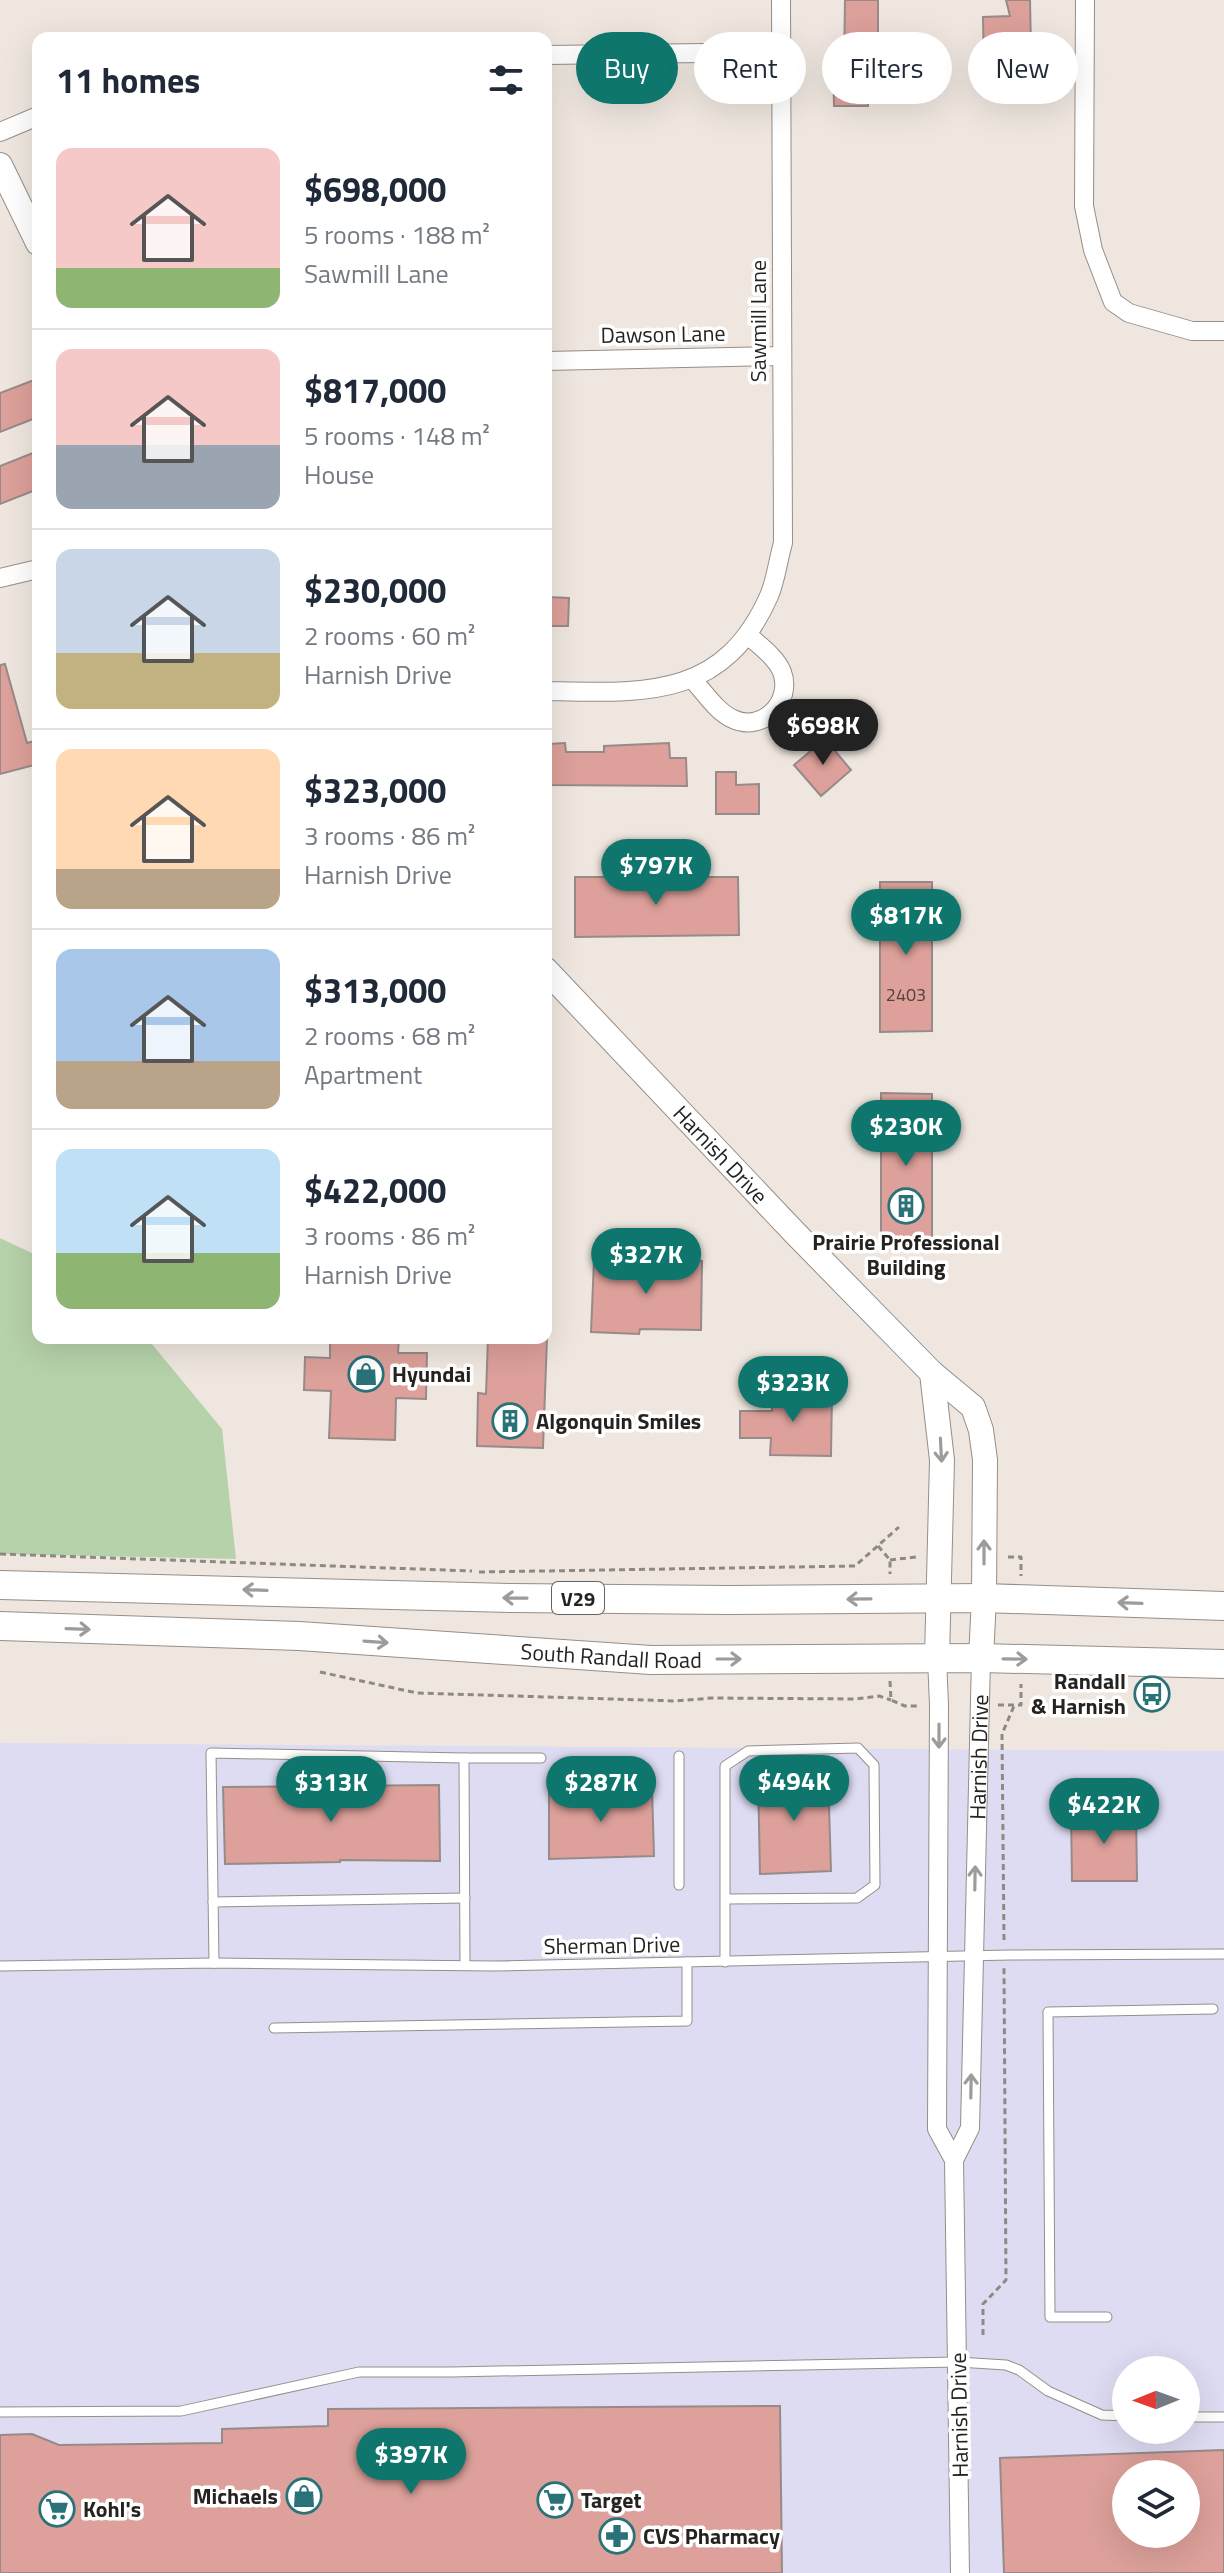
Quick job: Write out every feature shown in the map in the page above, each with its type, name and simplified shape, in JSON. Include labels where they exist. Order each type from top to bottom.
[{"type":"main road","name":"V29","points":[[0,1585],[526,1598],[984,1598],[1224,1606]]},
{"type":"main road","name":"South Randall Road","points":[[0,1626],[299,1636],[651,1660],[981,1658],[1224,1664]]},
{"type":"street","name":"Sawmill Lane","points":[[781,0],[781,32]]},
{"type":"street","points":[[1085,0],[1084,206],[1093,250],[1113,302],[1129,313],[1192,331],[1224,331]]},
{"type":"street","points":[[552,55],[694,53]]},
{"type":"street","name":"Sawmill Lane","points":[[552,691],[647,691],[693,680],[726,660],[749,636],[770,594],[783,543],[781,104]]},
{"type":"street","points":[[0,132],[32,119]]},
{"type":"street","points":[[0,165],[32,231]]},
{"type":"street","name":"Dawson Lane","points":[[552,361],[781,356]]},
{"type":"street","points":[[0,578],[32,570]]},
{"type":"street","points":[[693,680],[723,714],[734,720],[747,723],[771,715],[784,693],[784,680],[773,658],[749,636]]},
{"type":"street","name":"Harnish Drive","points":[[552,976],[794,1232],[932,1373],[973,1407],[981,1430],[985,1460],[984,1598],[970,2128],[954,2160]]},
{"type":"street","name":"Harnish Drive","points":[[932,1373],[942,1460],[937,1598],[937,2129],[954,2160],[960,2573]]},
{"type":"lane","points":[[725,1899],[857,1898],[875,1885],[874,1765],[858,1748],[748,1751],[725,1766],[725,1899],[725,1962]]},
{"type":"lane","points":[[214,1963],[211,1753],[541,1758]]},
{"type":"lane","points":[[679,1756],[679,1885]]},
{"type":"lane","points":[[464,1758],[465,1965]]},
{"type":"lane","points":[[213,1902],[465,1898]]},
{"type":"lane","name":"Sherman Drive","points":[[0,1966],[214,1963],[465,1965],[973,1955],[1224,1954]]},
{"type":"lane","points":[[274,2028],[687,2021],[687,1962]]},
{"type":"lane","points":[[1107,2317],[1050,2317],[1048,2012],[1213,2009]]},
{"type":"lane","points":[[0,2412],[181,2411],[359,2372],[958,2362],[1006,2365],[1019,2370],[1048,2391],[1102,2415],[1112,2415]]},
{"type":"lane","points":[[1200,2417],[1224,2417]]},
{"type":"path","points":[[0,1554],[481,1572],[855,1566],[899,1527]]},
{"type":"path","points":[[878,1546],[890,1560]]},
{"type":"path","points":[[320,1672],[417,1693],[676,1701],[711,1698],[856,1699],[879,1696],[891,1700]]},
{"type":"path","points":[[983,2335],[983,2304],[1006,2280],[1002,1734],[1014,1706]]},
{"type":"shaded area","points":[[0,1743],[1224,1751],[1224,2573],[0,2573]]},
{"type":"green space","points":[[0,1238],[32,1253],[32,1344],[152,1344],[222,1429],[236,1559],[0,1554]]},
{"type":"building","points":[[845,0],[878,0],[878,32],[844,32]]},
{"type":"building","points":[[1006,0],[1030,0],[1031,32],[983,32],[983,17],[1010,16]]},
{"type":"building","points":[[834,104],[868,104],[868,106]]},
{"type":"building","points":[[32,381],[32,419],[0,432],[0,393]]},
{"type":"building","points":[[32,453],[32,491],[0,504],[0,466]]},
{"type":"building","points":[[552,597],[569,598],[568,626],[552,626]]},
{"type":"building","points":[[5,664],[27,743],[32,742],[32,766],[0,774],[0,665]]},
{"type":"building","points":[[825,739],[851,770],[821,796],[794,765]]},
{"type":"building","points":[[565,743],[566,752],[604,752],[604,746],[669,743],[670,758],[686,758],[687,786],[552,785],[552,744]]},
{"type":"building","points":[[716,772],[736,772],[736,785],[759,784],[759,814],[716,814]]},
{"type":"building","points":[[575,877],[738,877],[739,935],[575,937]]},
{"type":"building","points":[[880,882],[932,882],[932,1031],[880,1032]]},
{"type":"building","name":"Prairie Professional Building","points":[[881,1093],[932,1094],[932,1243],[881,1244]]},
{"type":"building","points":[[594,1260],[702,1261],[701,1330],[640,1329],[639,1334],[591,1332]]},
{"type":"building","name":"Hyundai","points":[[330,1344],[399,1344],[398,1353],[427,1353],[426,1399],[396,1398],[395,1440],[329,1438],[331,1391],[304,1390],[305,1357],[330,1358]]},
{"type":"building","points":[[488,1344],[547,1344],[543,1448],[477,1446],[478,1393],[486,1394]]},
{"type":"building","points":[[772,1393],[832,1393],[831,1456],[770,1455],[771,1438],[740,1438],[740,1411],[772,1411]]},
{"type":"building","points":[[828,1773],[831,1871],[760,1874],[758,1775]]},
{"type":"building","points":[[439,1785],[440,1861],[225,1864],[223,1787]]},
{"type":"building","points":[[652,1789],[654,1856],[549,1859],[549,1791]]},
{"type":"building","points":[[1071,1811],[1136,1811],[1137,1881],[1072,1881]]},
{"type":"building","name":"Target","points":[[780,2406],[782,2573],[0,2573],[0,2435],[32,2434],[59,2445],[222,2443],[222,2429],[328,2426],[328,2409]]},
{"type":"building","points":[[1224,2450],[1224,2573],[1004,2573],[1000,2458]]},
{"type":"place","name":"Prairie Professional Building","points":[[906,1206]]},
{"type":"place","name":"Hyundai","points":[[366,1374]]},
{"type":"place","name":"Algonquin Smiles","points":[[510,1421]]},
{"type":"place","name":"Randall & Harnish","points":[[1152,1694]]},
{"type":"place","name":"Michaels","points":[[304,2496]]},
{"type":"place","name":"Target","points":[[555,2500]]},
{"type":"place","name":"Kohl's","points":[[57,2509]]},
{"type":"place","name":"CVS Pharmacy","points":[[617,2536]]}]
